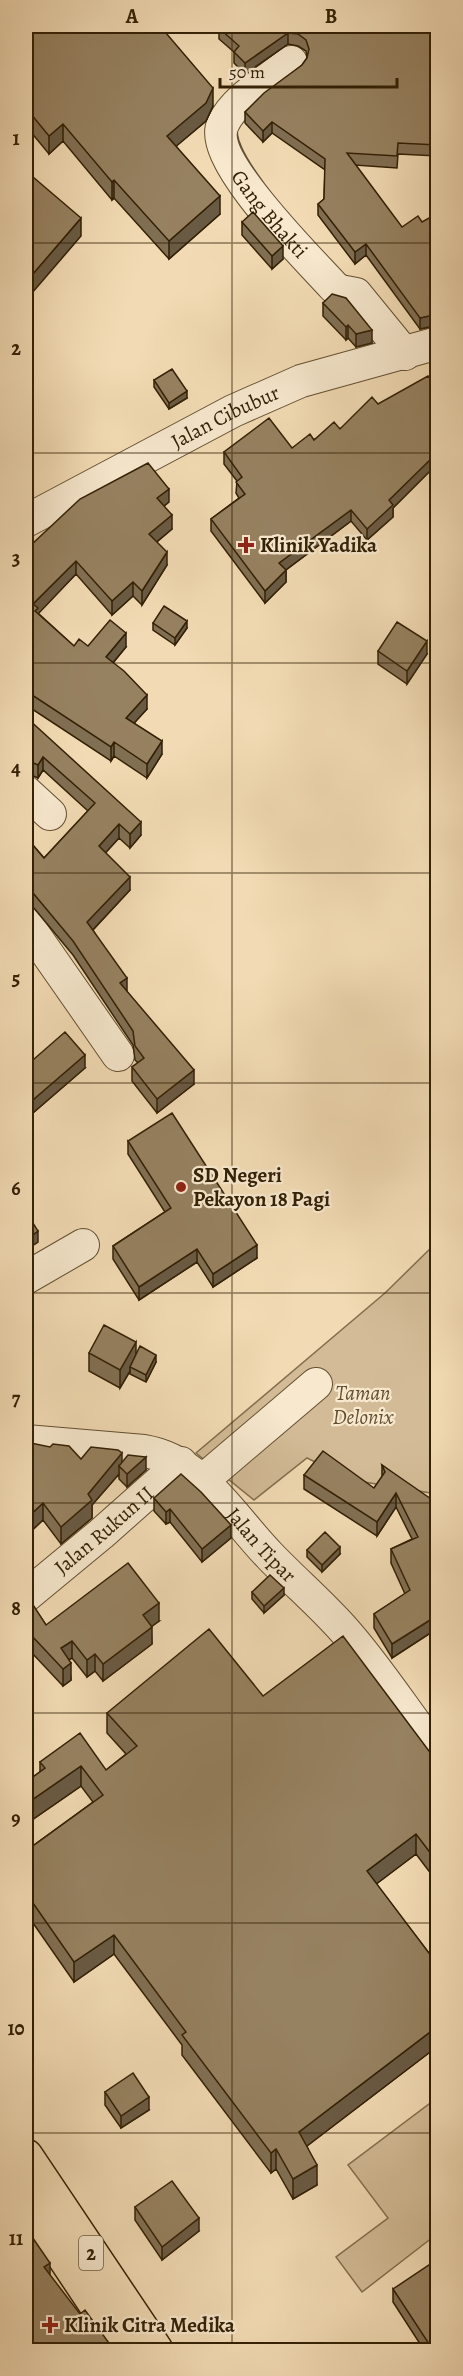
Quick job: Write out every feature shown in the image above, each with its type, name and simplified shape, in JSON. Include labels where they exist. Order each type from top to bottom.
[{"type":"highway","name":"2","points":[[26,2156],[156,2350]]},
{"type":"highway","name":"2","points":[[26,2200],[126,2350]]},
{"type":"street","name":"Gang Bhakti","points":[[291,62],[239,103],[223,123],[222,143],[231,165],[266,212],[334,287],[340,291],[356,294],[405,354]]},
{"type":"street","name":"Jalan Cibubur","points":[[26,521],[233,411],[301,381],[438,343]]},
{"type":"street","points":[[26,792],[51,814]]},
{"type":"street","points":[[26,923],[118,1055]]},
{"type":"street","points":[[26,1278],[83,1245]]},
{"type":"street","name":"Jalan Rukun II","points":[[26,1596],[192,1472],[316,1384]]},
{"type":"street","name":"Jalan Tipar","points":[[26,1441],[163,1454],[192,1472],[269,1556],[345,1631],[438,1754]]},
{"type":"green space","name":"Taman Delonix","points":[[437,1242],[437,1494],[352,1480],[307,1458],[254,1500],[196,1453],[385,1293]]},
{"type":"green space","points":[[437,2098],[437,2234],[362,2292],[336,2257],[388,2218],[348,2165]]},
{"type":"building","points":[[26,26],[160,26],[213,88],[206,103],[167,136],[220,196],[169,241],[114,180],[112,182],[63,124],[49,136],[26,108]]},
{"type":"building","points":[[221,26],[437,26],[438,145],[398,143],[397,156],[347,153],[402,227],[418,216],[422,222],[438,213],[438,314],[420,318],[366,244],[355,252],[318,204],[324,199],[325,159],[272,122],[263,131],[245,112],[264,93],[302,65],[309,49],[306,40],[298,34],[288,33],[245,63],[234,52],[239,46],[219,28]]},
{"type":"building","points":[[26,171],[81,218],[26,282]]},
{"type":"building","points":[[253,212],[283,246],[272,256],[242,222]]},
{"type":"building","points":[[332,294],[346,298],[372,330],[356,334],[348,325],[346,327],[323,303]]},
{"type":"building","points":[[172,369],[187,391],[169,403],[154,380]]},
{"type":"building","points":[[428,376],[438,387],[438,452],[389,500],[393,505],[367,529],[351,510],[279,563],[286,570],[265,591],[211,519],[245,494],[236,482],[242,477],[224,452],[269,418],[292,448],[310,434],[314,440],[334,422],[340,429],[372,397],[378,404]]},
{"type":"building","points":[[148,463],[169,489],[157,498],[172,515],[149,534],[167,552],[142,591],[133,582],[112,601],[76,561],[33,604],[38,608],[35,611],[74,646],[79,639],[88,646],[110,620],[126,633],[106,657],[124,671],[147,695],[126,718],[162,741],[147,764],[114,742],[111,747],[26,691],[26,536],[31,545],[80,499]]},
{"type":"building","points":[[164,606],[187,621],[175,638],[153,623]]},
{"type":"building","points":[[397,622],[427,641],[407,671],[378,651]]},
{"type":"building","points":[[26,717],[141,822],[130,834],[119,824],[99,846],[130,877],[87,922],[127,978],[120,983],[194,1070],[157,1099],[132,1067],[144,1058],[135,1046],[133,1031],[73,941],[33,893],[26,891],[26,837],[44,858],[95,803],[43,757],[38,765],[26,761]]},
{"type":"building","points":[[65,1032],[85,1055],[27,1105],[26,1066]]},
{"type":"building","name":"SD Negeri Pekayon 18 Pagi","points":[[172,1113],[257,1245],[213,1274],[197,1249],[139,1287],[113,1246],[171,1208],[128,1141]]},
{"type":"building","points":[[26,1212],[38,1231],[26,1240]]},
{"type":"building","points":[[104,1325],[136,1342],[120,1370],[89,1353]]},
{"type":"building","points":[[140,1346],[156,1355],[146,1375],[130,1367]]},
{"type":"building","points":[[26,1442],[50,1447],[53,1444],[69,1446],[81,1459],[91,1447],[118,1450],[122,1453],[88,1494],[92,1500],[61,1527],[43,1503],[26,1519]]},
{"type":"building","points":[[323,1451],[374,1488],[385,1472],[382,1465],[434,1501],[438,1507],[438,1615],[392,1644],[374,1614],[410,1590],[391,1549],[418,1537],[396,1493],[377,1522],[304,1475]]},
{"type":"building","points":[[128,1455],[146,1457],[127,1474],[119,1466]]},
{"type":"building","points":[[181,1474],[231,1525],[202,1549],[170,1509],[166,1512],[154,1498]]},
{"type":"building","points":[[325,1532],[340,1547],[322,1565],[307,1550]]},
{"type":"building","points":[[128,1563],[159,1603],[143,1615],[152,1627],[103,1664],[95,1654],[87,1660],[72,1641],[61,1648],[71,1663],[63,1669],[31,1635],[26,1639],[26,1596],[46,1625]]},
{"type":"building","points":[[270,1575],[284,1588],[264,1606],[252,1592]]},
{"type":"building","points":[[209,1629],[263,1696],[343,1636],[438,1763],[438,1863],[416,1834],[367,1871],[438,1965],[438,2026],[299,2132],[317,2165],[293,2179],[276,2149],[271,2153],[182,2035],[186,2032],[114,1935],[74,1962],[26,1893],[26,1851],[103,1795],[81,1766],[26,1804],[26,1782],[45,1768],[40,1762],[80,1733],[106,1770],[137,1746],[107,1713]]},
{"type":"building","points":[[26,1660],[31,1667],[26,1671]]},
{"type":"building","points":[[133,2073],[149,2097],[121,2116],[105,2092]]},
{"type":"building","points":[[172,2181],[199,2218],[162,2247],[135,2207]]},
{"type":"building","points":[[26,2228],[50,2263],[44,2267],[80,2314],[85,2310],[114,2350],[26,2350]]},
{"type":"building","points":[[438,2259],[438,2350],[433,2350],[393,2289]]},
{"type":"place","name":"Klinik Yadika","points":[[246,545]]},
{"type":"place","name":"SD Negeri Pekayon 18 Pagi","points":[[181,1187]]},
{"type":"place","name":"Klinik Citra Medika","points":[[50,2325]]}]
